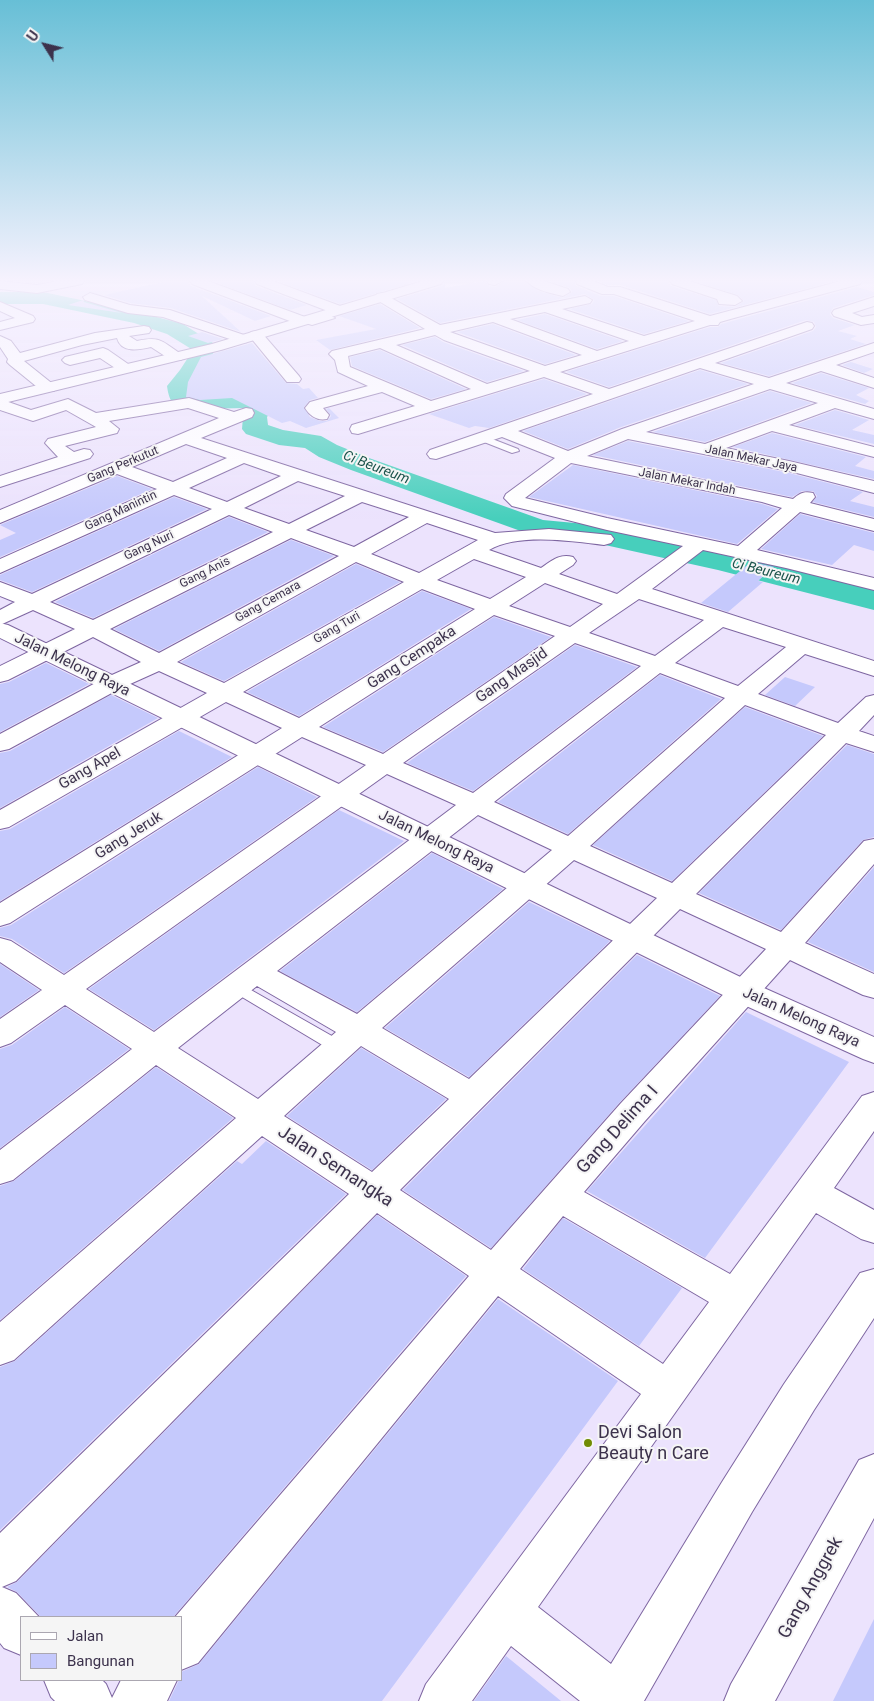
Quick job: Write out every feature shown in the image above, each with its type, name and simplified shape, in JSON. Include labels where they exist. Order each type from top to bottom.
[{"type":"street","points":[[14,364],[26,360]]},
{"type":"street","points":[[14,364],[43,360]]},
{"type":"street","points":[[123,360],[143,364],[160,360]]},
{"type":"street","points":[[273,360],[293,379]]},
{"type":"street","points":[[342,360],[343,369],[430,407]]},
{"type":"street","points":[[420,360],[487,390]]},
{"type":"street","points":[[514,360],[610,395]]},
{"type":"street","points":[[358,429],[583,360]]},
{"type":"street","points":[[436,454],[708,360]]},
{"type":"street","points":[[691,550],[513,498],[514,495],[543,478],[568,457],[628,433],[839,360]]},
{"type":"street","points":[[0,399],[48,388],[127,362]]},
{"type":"street","points":[[700,363],[874,414]]},
{"type":"street","points":[[14,364],[48,388]]},
{"type":"street","points":[[822,366],[874,383]]},
{"type":"street","points":[[321,415],[313,408],[316,405],[381,387]]},
{"type":"street","points":[[83,412],[107,401],[129,412]]},
{"type":"street","name":"Gang Perkutut","points":[[0,517],[241,416],[189,403],[129,412]]},
{"type":"street","points":[[708,449],[832,403]]},
{"type":"street","points":[[0,404],[29,417],[83,412],[129,412]]},
{"type":"street","points":[[71,457],[60,451],[48,440],[111,429],[83,412]]},
{"type":"street","points":[[773,426],[874,452]]},
{"type":"street","name":"Jalan Mekar Indah","points":[[502,431],[568,457],[763,497],[874,525]]},
{"type":"street","name":"Jalan Mekar Jaya","points":[[628,433],[827,475],[874,487]]},
{"type":"street","points":[[187,439],[494,539],[541,534],[599,538],[691,550],[742,552],[798,563],[874,584]]},
{"type":"street","points":[[3,479],[97,450]]},
{"type":"street","name":"Gang Manintin","points":[[0,567],[243,456]]},
{"type":"street","points":[[117,468],[492,607],[657,664],[874,745]]},
{"type":"street","name":"Gang Nuri","points":[[0,618],[299,474]]},
{"type":"street","points":[[742,552],[796,506],[827,475]]},
{"type":"street","name":"Gang Anis","points":[[0,675],[362,495]]},
{"type":"street","name":"Gang Cemara","points":[[0,744],[111,684],[159,662],[424,517]]},
{"type":"street","name":"Gang Turi","points":[[181,718],[494,539]]},
{"type":"street","name":"Gang Masjid","points":[[0,1035],[340,795],[628,597],[691,550]]},
{"type":"street","points":[[472,551],[543,576],[720,619],[874,669]]},
{"type":"street","name":"Gang Cempaka","points":[[258,755],[566,561]]},
{"type":"street","points":[[0,588],[94,628],[159,662],[301,728],[476,804],[874,987]]},
{"type":"street","points":[[0,1170],[155,1047],[246,980],[428,838],[476,804],[657,664],[720,619]]},
{"type":"street","name":"Jalan Melong Raya","points":[[0,630],[49,652],[744,992],[874,1051]]},
{"type":"street","points":[[0,1347],[349,1039],[527,887],[801,646]]},
{"type":"street","points":[[0,1565],[375,1192],[874,702]]},
{"type":"street","name":"Gang Apel","points":[[0,821],[181,718]]},
{"type":"street","name":"Gang Jeruk","points":[[0,916],[258,755]]},
{"type":"street","name":"Gang Delima I","points":[[182,1645],[559,1196],[874,847]]},
{"type":"street","name":"Jalan Semangka","points":[[0,948],[155,1047],[260,1118],[495,1271],[668,1390]]},
{"type":"street","points":[[246,980],[349,1039],[473,1096]]},
{"type":"street","points":[[443,1701],[811,1192],[869,1122]]},
{"type":"street","points":[[811,1192],[874,1228]]},
{"type":"street","points":[[559,1196],[735,1297]]},
{"type":"street","points":[[508,1613],[617,1701],[742,1489],[799,1397],[874,1285]]},
{"type":"street","name":"Gang Anggrek","points":[[748,1701],[874,1475]]},
{"type":"street","points":[[0,1609],[20,1630]]},
{"type":"street","points":[[69,1681],[89,1701]]},
{"type":"street","points":[[135,1701],[152,1681]]},
{"type":"lane","points":[[482,438],[515,451]]},
{"type":"building","points":[[199,360],[267,360],[286,383],[297,384],[303,389],[309,388],[318,398],[310,400],[304,407],[310,417],[320,421],[327,421],[331,416],[326,409],[329,408],[339,418],[306,428],[290,421],[282,423],[232,398],[200,400],[186,397],[188,382]]},
{"type":"building","points":[[351,360],[403,360],[466,389],[431,399],[352,366]]},
{"type":"building","points":[[437,360],[494,360],[524,371],[487,382]]},
{"type":"building","points":[[535,360],[557,360],[545,364]]},
{"type":"building","points":[[603,360],[687,360],[609,387],[566,372]]},
{"type":"building","points":[[729,360],[816,360],[769,376],[721,363]]},
{"type":"building","points":[[851,362],[873,369],[864,373],[842,365]]},
{"type":"building","points":[[700,370],[748,384],[621,427],[568,449],[523,431]]},
{"type":"building","points":[[821,373],[869,388],[856,395],[869,401],[865,404],[792,383]]},
{"type":"building","points":[[544,379],[587,394],[489,428],[475,426],[469,428],[429,414]]},
{"type":"building","points":[[770,391],[812,403],[705,442],[653,432]]},
{"type":"building","points":[[835,410],[869,420],[852,430],[874,435],[874,444],[795,425]]},
{"type":"building","points":[[772,433],[866,457],[855,466],[874,471],[874,479],[733,447]]},
{"type":"building","points":[[628,441],[789,473],[863,492],[850,501],[874,507],[874,517],[813,502],[817,496],[813,491],[802,491],[792,497],[593,455]]},
{"type":"building","points":[[573,465],[762,504],[778,509],[737,544],[529,497]]},
{"type":"building","points":[[117,476],[152,489],[0,557],[0,540],[16,533],[0,525]]},
{"type":"building","points":[[174,497],[207,509],[32,592],[0,580],[0,575]]},
{"type":"building","points":[[800,514],[874,533],[874,551],[854,545],[832,565],[761,549]]},
{"type":"building","points":[[229,517],[268,532],[93,618],[55,602]]},
{"type":"building","points":[[291,540],[334,556],[159,651],[114,629]]},
{"type":"building","points":[[751,562],[774,567],[758,581],[763,582],[728,612],[701,603]]},
{"type":"building","points":[[356,564],[400,582],[224,681],[181,662]]},
{"type":"building","points":[[422,591],[471,609],[299,716],[247,692]]},
{"type":"building","points":[[494,617],[551,637],[383,752],[323,727]]},
{"type":"building","points":[[575,645],[637,667],[473,791],[407,763]]},
{"type":"building","points":[[46,663],[89,684],[0,732],[0,684],[9,682]]},
{"type":"building","points":[[660,675],[721,699],[568,834],[498,802]]},
{"type":"building","points":[[785,677],[815,687],[795,706],[765,695]]},
{"type":"building","points":[[111,695],[158,718],[0,808],[0,753],[10,751]]},
{"type":"building","points":[[745,707],[823,736],[672,881],[593,845]]},
{"type":"building","points":[[179,731],[232,757],[0,901],[0,831],[10,829]]},
{"type":"building","points":[[847,745],[874,754],[874,837],[863,840],[781,930],[699,893]]},
{"type":"building","points":[[258,767],[317,797],[64,973],[12,939],[0,936],[0,928],[11,925]]},
{"type":"building","points":[[339,810],[404,841],[154,1030],[89,989]]},
{"type":"building","points":[[432,853],[503,889],[357,1012],[280,971]]},
{"type":"building","points":[[874,867],[874,972],[808,942]]},
{"type":"building","points":[[529,902],[610,941],[469,1077],[385,1028]]},
{"type":"building","points":[[637,955],[720,996],[620,1102],[491,1248],[403,1190]]},
{"type":"building","points":[[0,964],[39,990],[0,1017]]},
{"type":"building","points":[[65,1007],[129,1049],[0,1148],[0,1049],[12,1045]]},
{"type":"building","points":[[746,1012],[849,1062],[705,1258],[587,1191]]},
{"type":"building","points":[[361,1048],[446,1099],[372,1170],[287,1116]]},
{"type":"building","points":[[156,1067],[233,1118],[0,1320],[0,1186],[14,1181]]},
{"type":"building","points":[[266,1141],[346,1194],[0,1530],[0,1367],[15,1361],[237,1161],[242,1164]]},
{"type":"building","points":[[377,1215],[466,1276],[174,1616],[40,1616],[17,1592],[7,1587],[17,1582]]},
{"type":"building","points":[[563,1218],[682,1288],[639,1346],[523,1269]]},
{"type":"building","points":[[498,1299],[618,1381],[382,1701],[169,1701],[179,1681],[182,1681],[182,1672],[199,1664]]},
{"type":"building","points":[[874,1619],[874,1701],[833,1701]]},
{"type":"building","points":[[506,1656],[561,1701],[474,1701]]},
{"type":"waterway","name":"Ci Beureum","points":[[198,360],[190,374],[179,386],[181,398],[186,402],[236,400],[266,402],[255,417],[255,429],[279,437],[312,441],[328,451],[360,464],[539,528],[596,534],[721,561],[874,600]]},
{"type":"place","name":"Devi Salon Beauty n Care","points":[[588,1443]]}]
